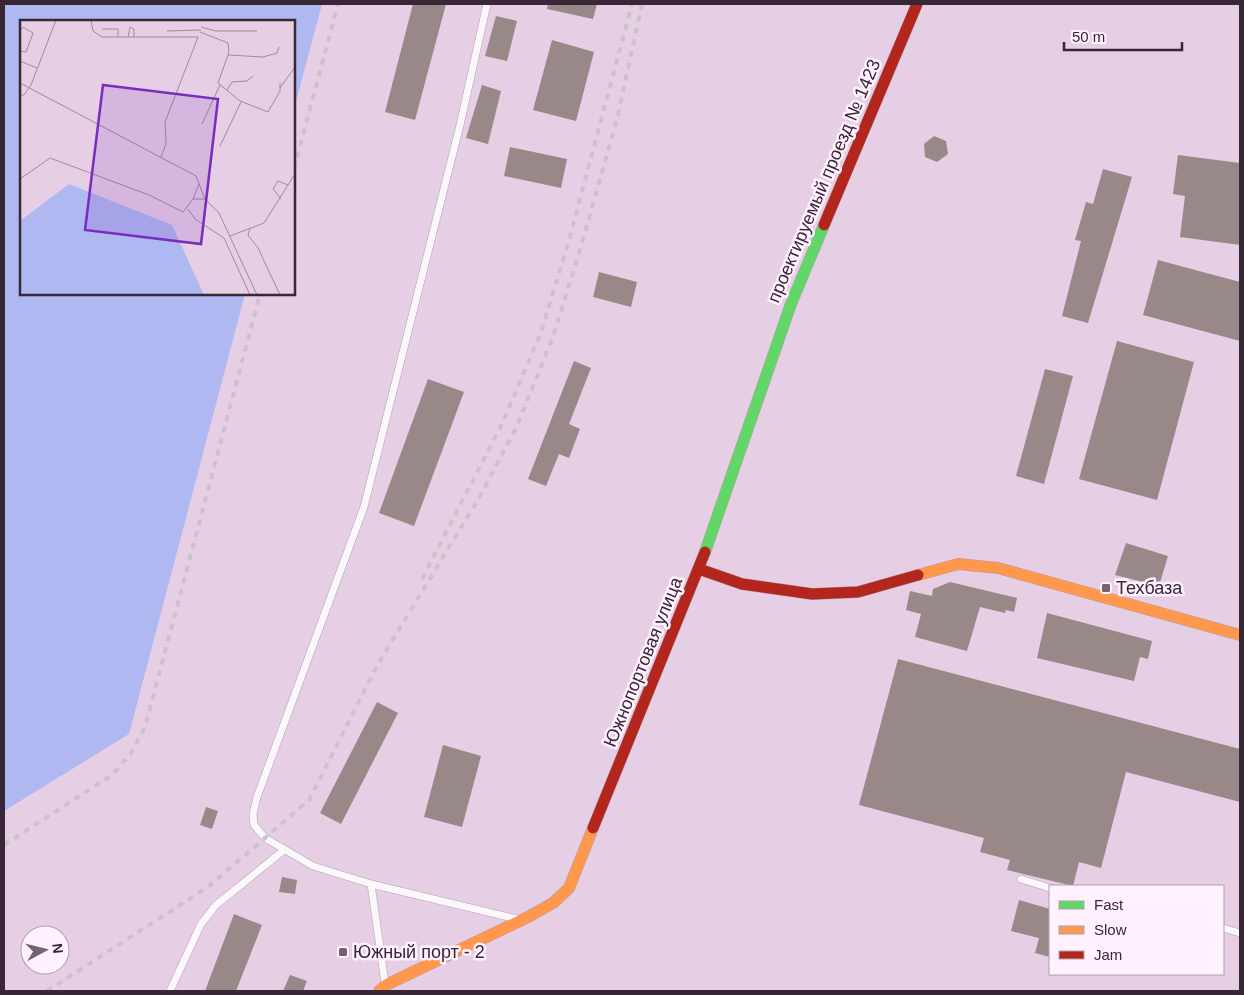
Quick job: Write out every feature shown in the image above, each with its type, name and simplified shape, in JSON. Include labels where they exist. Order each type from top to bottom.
[{"type":"main road","name":"проектируемый проезд № 1423","points":[[700,569],[791,304],[917,4]]},
{"type":"main road","name":"Южнопортовая улица","points":[[382,988],[553,903],[569,888],[700,569],[742,584],[812,594],[858,592],[958,564],[998,568],[1240,635]]},
{"type":"lane","points":[[487,4],[460,125],[364,507],[257,797],[253,814],[254,825],[265,838],[314,866],[371,884],[521,920]]},
{"type":"lane","points":[[170,991],[201,924],[216,905],[284,850]]},
{"type":"lane","points":[[1021,879],[1049,888]]},
{"type":"lane","points":[[371,884],[382,988]]},
{"type":"lane","points":[[1224,928],[1240,932]]},
{"type":"water","points":[[4,4],[322,4],[295,105],[295,20],[20,20],[20,295],[245,295],[129,734],[4,811]]},
{"type":"building","points":[[413,4],[446,4],[415,120],[385,112]]},
{"type":"building","points":[[548,4],[597,4],[593,19],[547,9]]},
{"type":"building","points":[[496,16],[517,21],[507,61],[485,56]]},
{"type":"building","points":[[552,40],[594,52],[576,121],[533,110]]},
{"type":"building","points":[[482,85],[501,91],[488,144],[466,138]]},
{"type":"building","points":[[934,136],[946,141],[948,154],[937,162],[925,157],[924,144]]},
{"type":"building","points":[[510,147],[567,159],[561,188],[504,176]]},
{"type":"building","points":[[1178,155],[1240,163],[1240,245],[1180,237],[1185,196],[1173,194]]},
{"type":"building","points":[[1103,169],[1132,177],[1088,323],[1062,316],[1081,241],[1075,240],[1086,202],[1093,204]]},
{"type":"building","points":[[1158,260],[1240,282],[1240,341],[1143,315]]},
{"type":"building","points":[[599,272],[637,282],[631,307],[593,297]]},
{"type":"building","points":[[1117,341],[1194,362],[1157,500],[1079,479]]},
{"type":"building","points":[[574,361],[591,368],[569,424],[580,429],[569,458],[559,454],[546,486],[528,479]]},
{"type":"building","points":[[1045,369],[1073,376],[1044,484],[1016,476]]},
{"type":"building","points":[[428,379],[464,392],[414,526],[379,513]]},
{"type":"building","points":[[1126,543],[1168,556],[1159,586],[1115,575]]},
{"type":"building","points":[[950,582],[1017,598],[1014,612],[1006,610],[1005,613],[980,607],[967,651],[915,637],[921,614],[906,610],[910,591],[932,596],[933,589]]},
{"type":"building","points":[[1047,613],[1152,641],[1148,659],[1140,657],[1134,681],[1037,658]]},
{"type":"building","points":[[898,659],[1240,749],[1240,802],[1126,772],[1101,868],[1079,862],[1073,885],[1007,870],[1010,860],[980,852],[984,838],[859,805]]},
{"type":"building","points":[[377,702],[398,713],[341,824],[320,813]]},
{"type":"building","points":[[443,745],[481,756],[462,827],[424,817]]},
{"type":"building","points":[[206,807],[218,811],[212,829],[200,825]]},
{"type":"building","points":[[282,877],[297,880],[295,894],[279,892]]},
{"type":"building","points":[[1019,900],[1049,909],[1049,957],[1035,953],[1039,938],[1011,931]]},
{"type":"building","points":[[234,914],[262,925],[236,991],[205,991]]},
{"type":"building","points":[[290,975],[307,981],[303,991],[283,991]]},
{"type":"railway","points":[[295,165],[338,4]]},
{"type":"railway","points":[[422,579],[502,424],[540,335],[568,244],[632,4]]},
{"type":"railway","points":[[47,991],[208,887],[309,800],[378,664],[479,498],[516,428],[553,337],[582,243],[617,119],[642,4]]},
{"type":"railway","points":[[4,845],[112,775],[131,753],[145,727],[260,295]]},
{"type":"traffic: fast","points":[[705,552],[791,304],[824,225]]},
{"type":"traffic: slow","points":[[918,575],[958,564],[998,568],[1240,635]]},
{"type":"traffic: slow","points":[[379,991],[386,985],[528,917],[553,903],[569,888],[593,828]]},
{"type":"traffic: jam","points":[[824,225],[917,4]]},
{"type":"traffic: jam","points":[[593,828],[705,552]]},
{"type":"traffic: jam","points":[[699,569],[742,584],[812,594],[858,592],[918,575]]},
{"type":"place","name":"Техбаза","points":[[1106,588]]},
{"type":"place","name":"Южный порт - 2","points":[[343,952]]}]
